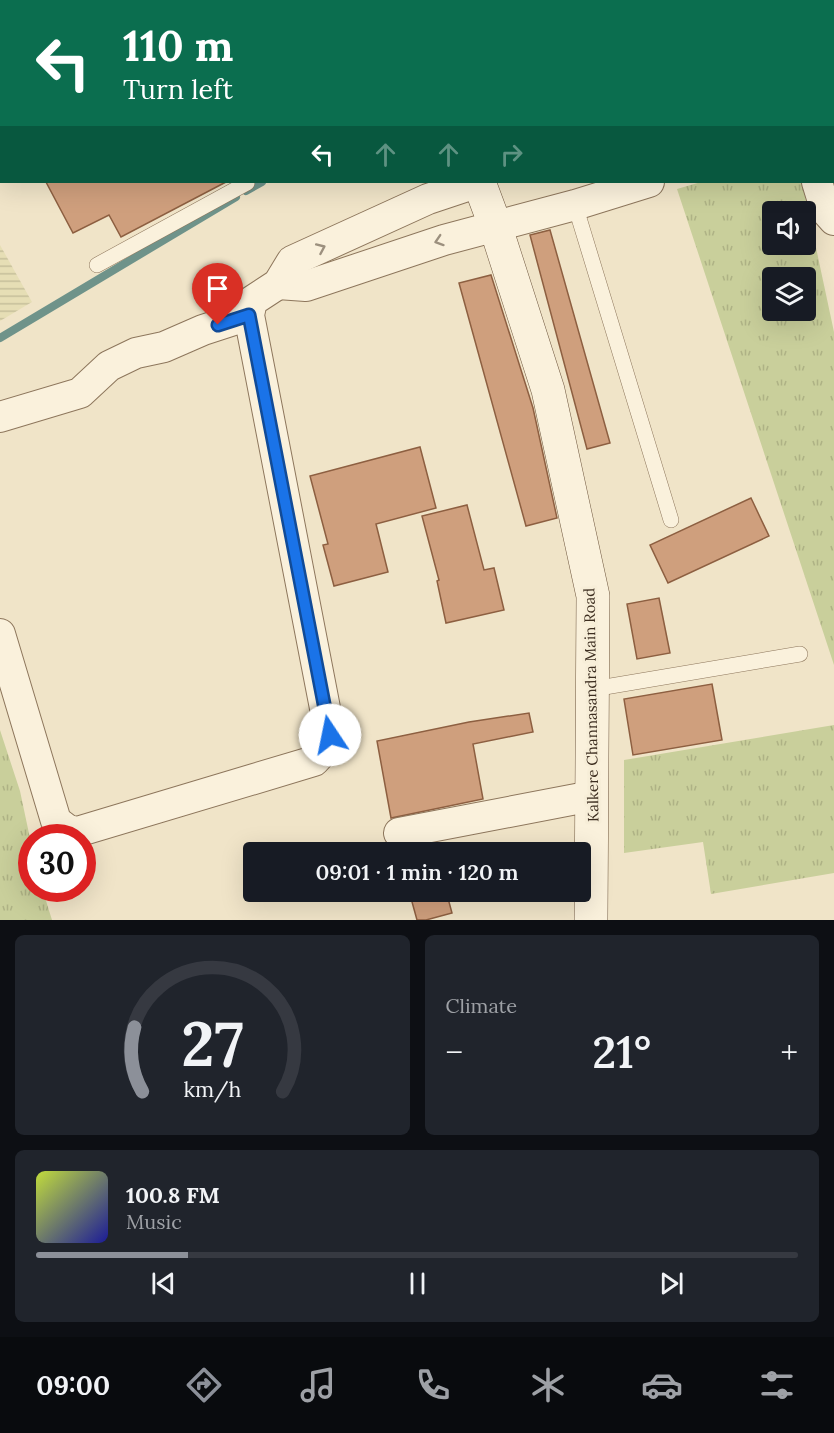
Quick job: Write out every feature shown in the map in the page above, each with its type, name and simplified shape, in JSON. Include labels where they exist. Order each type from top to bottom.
[{"type":"main road","name":"Kalkere Channasandra Main Road","points":[[479,183],[548,390],[593,596],[591,920]]},
{"type":"street","points":[[0,634],[56,821],[68,830],[77,832],[314,761],[325,749],[330,735],[249,315],[252,301],[278,284],[292,261],[428,199],[476,183]]},
{"type":"street","points":[[278,284],[306,286],[444,240],[647,183]]},
{"type":"street","points":[[818,183],[826,211],[834,220]]},
{"type":"street","points":[[0,417],[80,393],[109,366],[136,353],[164,347],[203,330],[249,315]]},
{"type":"street","points":[[399,833],[592,796]]},
{"type":"lane","points":[[97,265],[248,183]]},
{"type":"lane","points":[[574,205],[671,520]]},
{"type":"lane","points":[[593,688],[800,654]]},
{"type":"shaded area","points":[[0,245],[32,302],[0,321]]},
{"type":"green space","points":[[698,183],[802,183],[806,201],[762,201],[762,255],[816,255],[816,248],[834,332],[834,665],[677,189]]},
{"type":"green space","points":[[834,725],[834,873],[711,894],[703,842],[624,853],[624,760]]},
{"type":"green space","points":[[0,730],[20,791],[27,824],[18,824],[18,902],[46,902],[52,920],[0,920]]},
{"type":"building","points":[[47,183],[224,183],[121,237],[109,215],[73,233]]},
{"type":"building","points":[[550,230],[610,443],[587,449],[530,235]]},
{"type":"building","points":[[491,275],[533,408],[557,518],[526,526],[459,283]]},
{"type":"building","points":[[420,447],[436,508],[376,524],[388,572],[334,586],[323,545],[328,544],[310,476]]},
{"type":"building","points":[[751,498],[769,536],[668,583],[650,545]]},
{"type":"building","points":[[467,505],[484,570],[494,568],[504,610],[446,623],[437,581],[439,580],[422,516]]},
{"type":"building","points":[[659,598],[670,653],[637,659],[627,604]]},
{"type":"building","points":[[712,684],[722,740],[633,755],[624,699]]},
{"type":"building","points":[[529,713],[533,732],[473,744],[483,799],[391,818],[377,741],[469,722]]},
{"type":"building","points":[[412,902],[449,902],[452,913],[417,920]]},
{"type":"waterway","points":[[246,191],[260,183]]},
{"type":"waterway","points":[[0,338],[236,197]]},
{"type":"route","points":[[218,325],[249,315],[330,735]]}]
